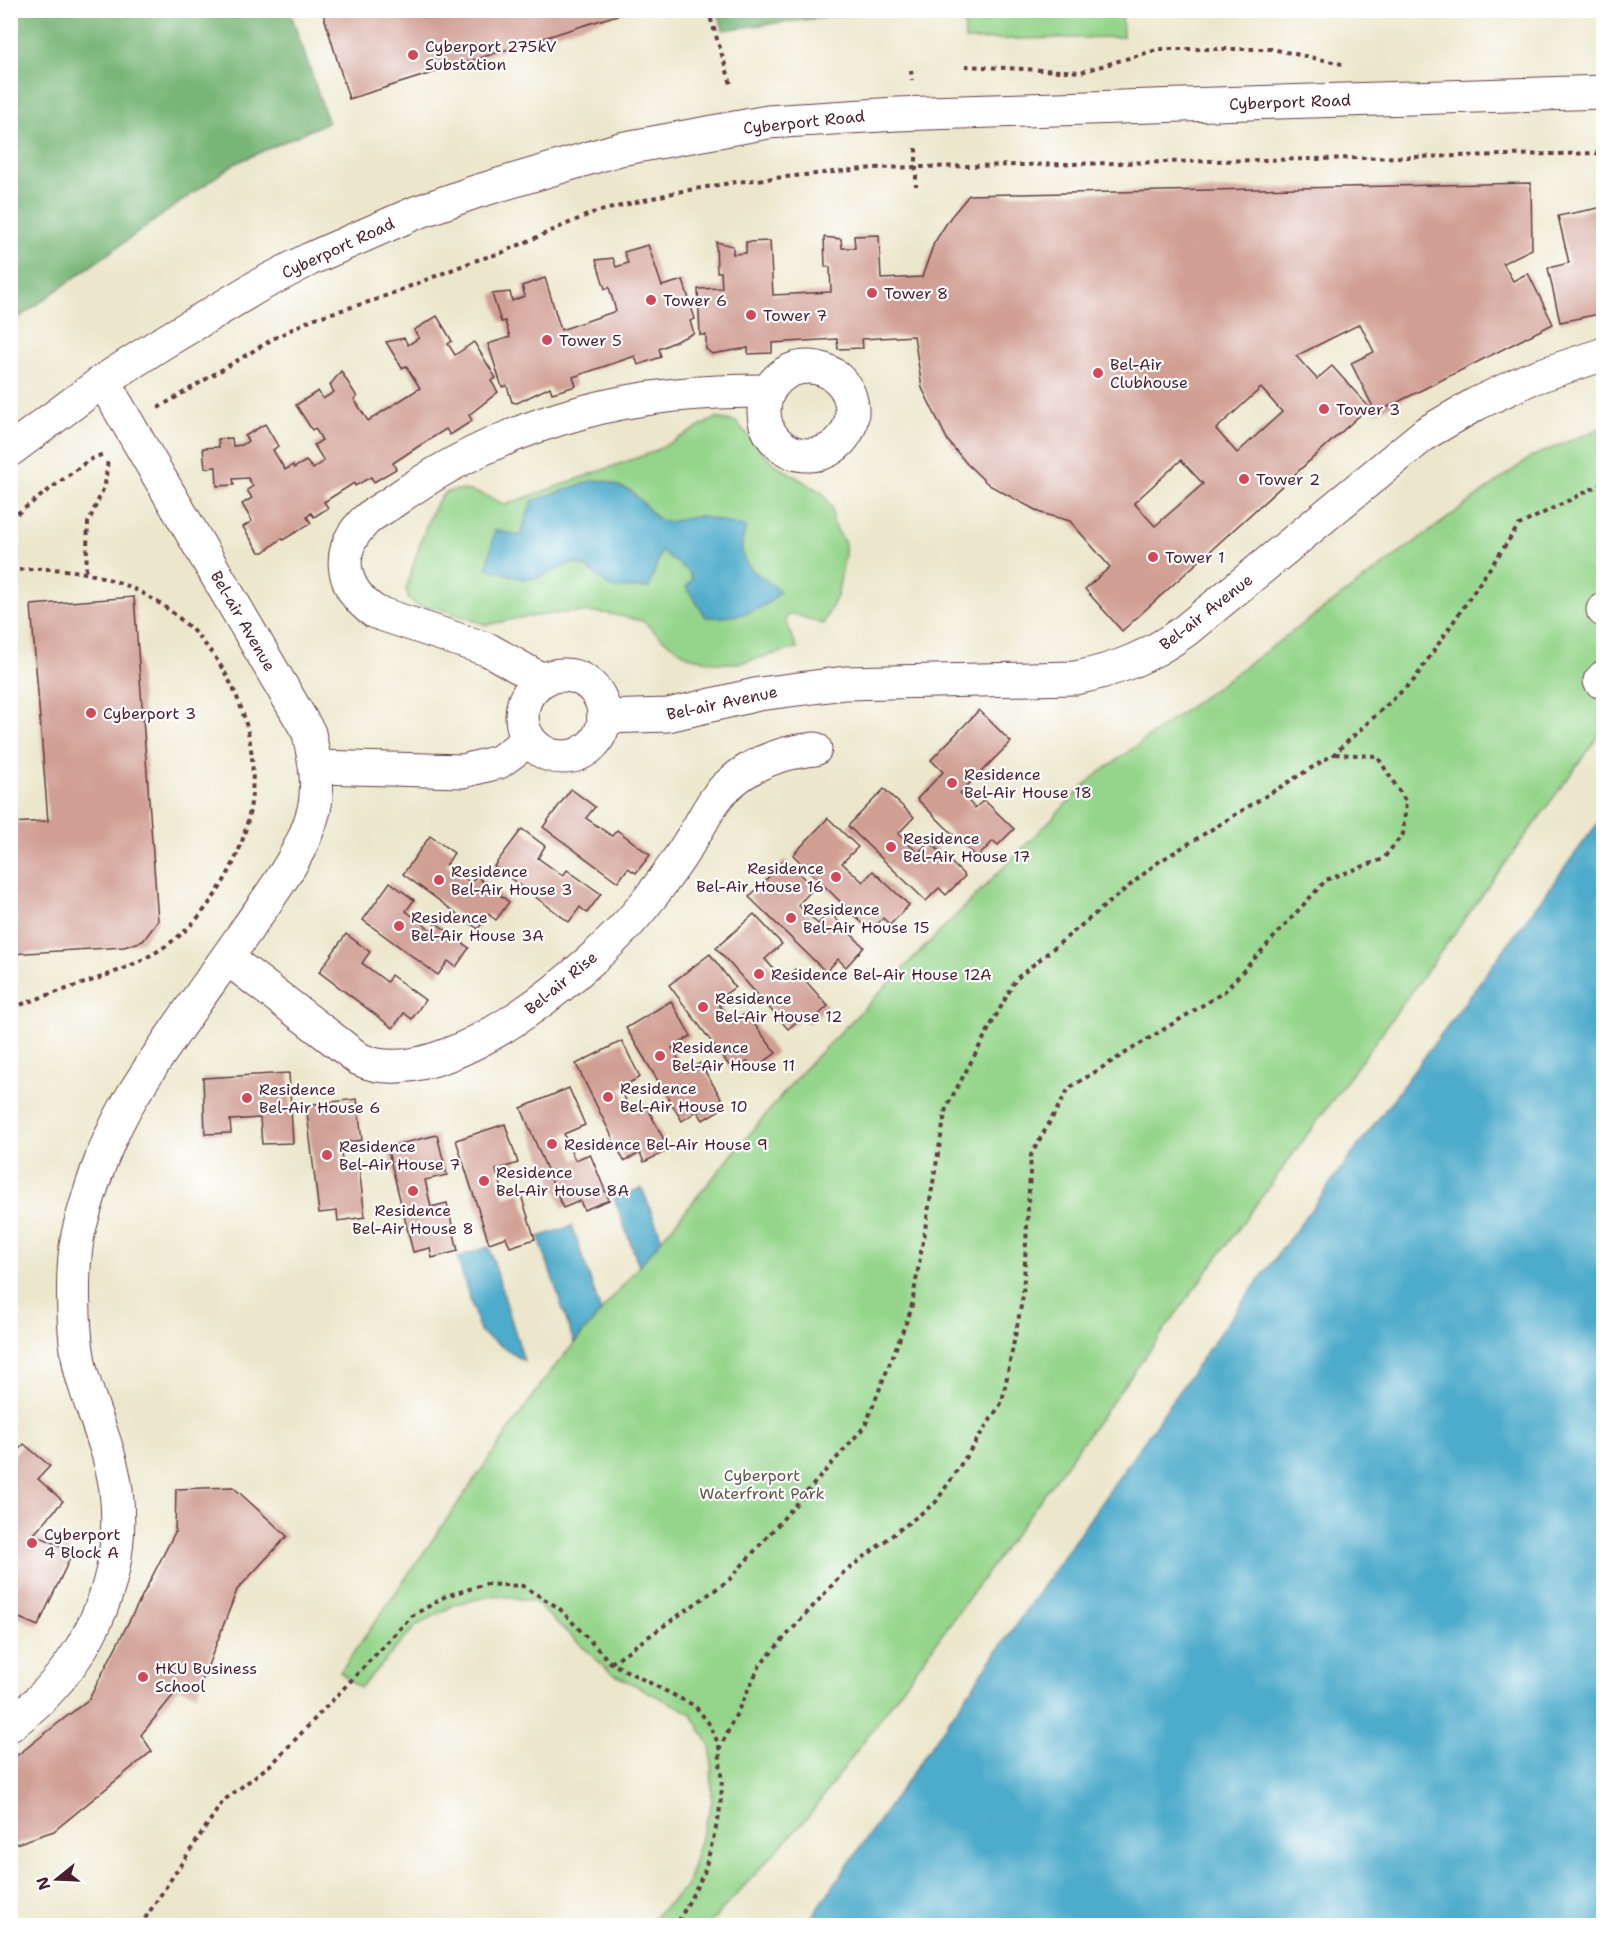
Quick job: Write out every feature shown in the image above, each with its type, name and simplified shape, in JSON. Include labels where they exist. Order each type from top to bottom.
[{"type":"street","name":"Cyberport Road","points":[[10,450],[103,381],[258,286],[364,234],[475,192],[554,166],[620,149],[768,123],[897,114],[1604,92]]},
{"type":"street","name":"Bel-air Avenue","points":[[604,717],[668,715],[759,694],[845,683],[1075,678],[1134,662],[1161,648],[1186,630],[1426,434],[1476,404],[1529,380],[1604,354]]},
{"type":"street","name":"Bel-air Avenue","points":[[10,1725],[47,1695],[75,1661],[97,1622],[111,1579],[116,1545],[116,1489],[106,1445],[82,1376],[74,1313],[79,1230],[99,1160],[133,1095],[296,858],[314,808],[316,767],[309,734],[103,381]]},
{"type":"street","points":[[542,680],[489,650],[375,612],[361,602],[350,588],[345,571],[345,554],[362,523],[412,487],[466,456],[524,431],[583,412],[644,398],[706,391],[768,391]]},
{"type":"street","points":[[556,675],[570,675],[584,681],[595,690],[602,703],[604,717],[596,742],[575,756],[562,758],[538,749],[529,740],[523,727],[523,707],[531,689],[542,680],[556,675]]},
{"type":"street","points":[[316,767],[464,771],[499,762],[529,740]]},
{"type":"street","name":"Bel-air Rise","points":[[227,958],[359,1059],[371,1065],[385,1068],[411,1066],[450,1053],[521,1016],[555,993],[614,937],[668,874],[711,804],[727,785],[768,758],[791,751],[815,748]]},
{"type":"path","points":[[708,10],[730,84]]},
{"type":"path","points":[[965,66],[1081,72],[1160,49],[1272,49],[1346,64]]},
{"type":"path","points":[[916,137],[916,186]]},
{"type":"path","points":[[173,399],[273,339],[312,319],[375,300],[474,261],[501,253],[592,213],[648,198],[736,182],[873,168],[917,166],[1604,153]]},
{"type":"path","points":[[86,571],[88,523],[105,485],[108,452]]},
{"type":"path","points":[[10,519],[89,460],[108,452],[116,452]]},
{"type":"path","points":[[611,1663],[729,1580],[865,1426],[911,1310],[946,1108],[1016,979],[1157,863],[1334,754],[1414,680],[1519,525],[1604,483]]},
{"type":"path","points":[[10,571],[42,567],[86,571],[128,584],[156,600],[199,635],[225,671],[243,711],[253,754],[252,799],[243,842],[225,882],[199,917],[166,946],[127,968],[53,991],[10,1009]]},
{"type":"path","points":[[719,1750],[760,1665],[843,1574],[936,1502],[1002,1402],[1023,1296],[1031,1155],[1069,1088],[1224,992],[1326,880],[1383,859],[1403,834],[1406,802],[1377,756],[1334,754]]},
{"type":"path","points":[[140,1926],[223,1801],[274,1762],[412,1616],[446,1596],[486,1584],[523,1586],[559,1608],[611,1663],[695,1706],[708,1722],[719,1750],[722,1788],[716,1826],[704,1873],[676,1926]]},
{"type":"green space","points":[[11,10],[290,11],[328,122],[234,164],[11,323]]},
{"type":"green space","points":[[718,10],[872,11],[723,30]]},
{"type":"green space","points":[[964,11],[1122,11],[1123,37],[965,40]]},
{"type":"green space","points":[[716,418],[736,422],[773,463],[822,493],[832,508],[833,522],[845,544],[837,596],[823,624],[791,613],[785,619],[797,648],[740,663],[718,663],[688,656],[663,639],[643,621],[606,613],[572,612],[518,618],[486,625],[434,607],[419,607],[409,599],[406,589],[428,520],[434,507],[447,492],[469,491],[485,495],[505,505],[653,452]]},
{"type":"green space","name":"Cyberport Waterfront Park","points":[[1603,427],[1603,730],[809,1816],[708,1925],[646,1925],[686,1887],[712,1802],[711,1748],[691,1713],[611,1673],[533,1601],[496,1595],[456,1604],[417,1625],[360,1688],[340,1672],[547,1376],[804,1069],[1091,779],[1531,457]]},
{"type":"water","points":[[594,480],[606,481],[631,491],[659,520],[668,522],[699,516],[746,527],[742,540],[744,559],[748,566],[780,591],[773,599],[756,610],[727,617],[706,617],[686,587],[692,580],[689,572],[661,551],[649,588],[612,588],[584,566],[573,563],[537,578],[523,579],[487,568],[495,530],[520,536],[532,501]]},
{"type":"water","points":[[1603,816],[1603,1925],[806,1925],[1221,1331]]},
{"type":"water","points":[[642,1188],[662,1239],[639,1266],[614,1198]]},
{"type":"water","points":[[572,1226],[601,1312],[574,1343],[539,1237]]},
{"type":"water","points":[[489,1247],[524,1361],[480,1332],[457,1257]]},
{"type":"building","name":"Cyberport 275kV Substation","points":[[322,10],[630,10],[630,11],[349,99]]},
{"type":"building","name":"Bel-Air Clubhouse","points":[[1531,183],[1532,249],[1503,263],[1513,281],[1528,273],[1553,324],[1376,413],[1351,363],[1374,352],[1360,324],[1296,356],[1317,379],[1332,366],[1369,407],[1122,631],[1085,589],[1110,567],[1070,521],[1041,513],[989,485],[948,441],[922,388],[914,336],[862,339],[863,348],[838,349],[837,339],[772,343],[772,353],[748,354],[748,348],[712,354],[706,349],[706,335],[700,335],[698,289],[722,288],[721,272],[717,272],[716,242],[733,246],[733,254],[746,253],[746,242],[770,241],[773,295],[831,292],[830,267],[825,267],[824,237],[841,239],[842,248],[855,248],[854,236],[879,235],[881,279],[922,277],[934,243],[950,218],[969,195]],"holes":[[[1261,388],[1282,412],[1237,453],[1216,429]],[[1181,460],[1203,484],[1155,526],[1134,503]]]},
{"type":"building","points":[[1604,207],[1604,313],[1560,322],[1548,268],[1569,263],[1558,216]]},
{"type":"building","points":[[648,245],[662,286],[683,280],[695,319],[690,321],[694,333],[659,349],[661,357],[638,365],[635,356],[573,377],[576,386],[552,393],[550,387],[517,403],[512,402],[507,386],[502,387],[488,344],[510,337],[505,321],[501,322],[492,294],[510,292],[512,301],[525,296],[522,286],[545,278],[561,330],[616,311],[609,287],[605,289],[596,260],[613,258],[616,267],[628,263],[624,252]]},
{"type":"building","points":[[437,316],[452,341],[448,344],[455,355],[474,342],[496,378],[491,381],[498,392],[469,415],[472,421],[450,435],[446,429],[393,463],[396,469],[374,482],[371,477],[355,486],[354,483],[324,502],[328,508],[314,517],[311,513],[307,517],[311,523],[283,540],[282,538],[264,552],[259,552],[243,527],[252,521],[242,504],[252,498],[247,490],[253,486],[248,478],[233,479],[234,485],[217,486],[216,467],[205,468],[203,448],[219,447],[218,439],[232,438],[233,446],[242,445],[248,441],[245,436],[265,424],[278,446],[273,450],[285,470],[306,461],[313,469],[324,461],[314,445],[322,440],[315,428],[312,430],[296,405],[318,391],[323,399],[334,392],[330,385],[341,371],[357,397],[354,399],[368,421],[420,388],[406,366],[402,368],[386,342],[404,338],[408,345],[419,338],[414,330]]},
{"type":"building","name":"Cyberport 3","points":[[134,597],[158,921],[143,941],[124,947],[10,954],[10,823],[48,821],[31,605]]},
{"type":"building","name":"Residence Bel-Air House 18","points":[[979,710],[1011,742],[960,793],[975,808],[984,800],[1014,829],[998,845],[993,841],[977,858],[917,799],[943,772],[931,760]]},
{"type":"building","points":[[571,789],[595,807],[586,818],[612,836],[617,830],[650,855],[636,873],[628,868],[618,882],[543,827]]},
{"type":"building","name":"Residence Bel-Air House 17","points":[[884,789],[914,817],[898,834],[918,853],[929,841],[965,876],[946,895],[939,888],[926,901],[848,826]]},
{"type":"building","name":"Residence Bel-Air House 16","points":[[828,818],[858,847],[842,863],[863,882],[873,871],[909,905],[890,925],[883,918],[870,931],[793,855]]},
{"type":"building","points":[[522,829],[545,846],[538,858],[563,876],[567,870],[601,894],[587,913],[580,907],[569,922],[494,866]]},
{"type":"building","name":"Residence Bel-Air House 3","points":[[430,836],[454,853],[446,865],[471,883],[476,876],[509,902],[496,920],[488,914],[478,929],[403,874]]},
{"type":"building","name":"Residence Bel-Air House 15","points":[[785,860],[814,888],[798,905],[818,924],[829,912],[864,947],[846,967],[838,959],[826,972],[749,897]]},
{"type":"building","name":"Residence Bel-Air House 3A","points":[[390,882],[414,900],[406,911],[431,930],[436,923],[469,948],[456,967],[448,961],[438,975],[363,920]]},
{"type":"building","name":"Residence Bel-Air House 12A","points":[[754,914],[782,944],[765,959],[783,980],[795,969],[828,1006],[809,1024],[802,1017],[788,1029],[716,948]]},
{"type":"building","points":[[346,934],[370,952],[362,963],[387,982],[391,975],[425,1000],[412,1019],[404,1013],[393,1028],[319,972]]},
{"type":"building","name":"Residence Bel-Air House 12","points":[[710,954],[735,987],[716,1001],[733,1023],[746,1013],[776,1053],[754,1069],[748,1061],[734,1072],[669,985]]},
{"type":"building","name":"Residence Bel-Air House 11","points":[[671,1001],[691,1036],[672,1048],[686,1072],[700,1063],[726,1106],[703,1120],[697,1111],[682,1121],[626,1028]]},
{"type":"building","name":"Residence Bel-Air House 10","points":[[622,1041],[640,1077],[620,1088],[632,1113],[646,1105],[669,1150],[644,1162],[640,1153],[624,1161],[576,1064]]},
{"type":"building","name":"Residence Bel-Air House 6","points":[[289,1073],[293,1143],[262,1144],[260,1118],[230,1120],[231,1133],[205,1134],[203,1078]]},
{"type":"building","name":"Residence Bel-Air House 9","points":[[569,1088],[585,1125],[564,1134],[575,1160],[590,1154],[609,1200],[584,1210],[580,1201],[563,1208],[521,1108]]},
{"type":"building","name":"Residence Bel-Air House 7","points":[[357,1099],[362,1140],[340,1143],[343,1170],[359,1168],[365,1217],[338,1221],[337,1211],[319,1213],[306,1105]]},
{"type":"building","name":"Residence Bel-Air House 8A","points":[[505,1124],[518,1163],[496,1170],[505,1197],[520,1192],[535,1239],[510,1247],[506,1237],[489,1243],[456,1140]]},
{"type":"building","name":"Residence Bel-Air House 8","points":[[437,1135],[447,1175],[425,1180],[431,1207],[447,1203],[458,1251],[432,1258],[430,1248],[413,1252],[387,1147]]},
{"type":"building","name":"Cyberport 4 Block A","points":[[24,1444],[50,1466],[38,1479],[63,1501],[34,1534],[73,1552],[38,1626],[10,1614],[10,1455],[12,1457]]},
{"type":"building","points":[[233,1487],[287,1536],[237,1590],[197,1694],[179,1688],[141,1735],[152,1751],[54,1831],[10,1846],[10,1761],[89,1699],[175,1532],[176,1489]]},
{"type":"place","name":"Cyberport 275kV Substation","points":[[413,55]]},
{"type":"place","name":"Tower 8","points":[[872,293]]},
{"type":"place","name":"Tower 6","points":[[651,300]]},
{"type":"place","name":"Tower 7","points":[[751,315]]},
{"type":"place","name":"Tower 5","points":[[547,340]]},
{"type":"place","name":"Bel-Air Clubhouse","points":[[1098,373]]},
{"type":"place","name":"Tower 3","points":[[1324,409]]},
{"type":"place","name":"Tower 2","points":[[1244,479]]},
{"type":"place","name":"Tower 1","points":[[1153,557]]},
{"type":"place","name":"Cyberport 3","points":[[91,713]]},
{"type":"place","name":"Residence Bel-Air House 18","points":[[952,783]]},
{"type":"place","name":"Residence Bel-Air House 17","points":[[891,847]]},
{"type":"place","name":"Residence Bel-Air House 16","points":[[836,877]]},
{"type":"place","name":"Residence Bel-Air House 3","points":[[439,880]]},
{"type":"place","name":"Residence Bel-Air House 15","points":[[791,918]]},
{"type":"place","name":"Residence Bel-Air House 3A","points":[[399,926]]},
{"type":"place","name":"Residence Bel-Air House 12A","points":[[759,974]]},
{"type":"place","name":"Residence Bel-Air House 12","points":[[703,1007]]},
{"type":"place","name":"Residence Bel-Air House 11","points":[[660,1056]]},
{"type":"place","name":"Residence Bel-Air House 10","points":[[608,1097]]},
{"type":"place","name":"Residence Bel-Air House 6","points":[[247,1098]]},
{"type":"place","name":"Residence Bel-Air House 9","points":[[552,1144]]},
{"type":"place","name":"Residence Bel-Air House 7","points":[[327,1155]]},
{"type":"place","name":"Residence Bel-Air House 8A","points":[[484,1181]]},
{"type":"place","name":"Residence Bel-Air House 8","points":[[413,1191]]},
{"type":"place","name":"Cyberport 4 Block A","points":[[32,1543]]},
{"type":"place","name":"HKU Business School","points":[[143,1677]]}]
